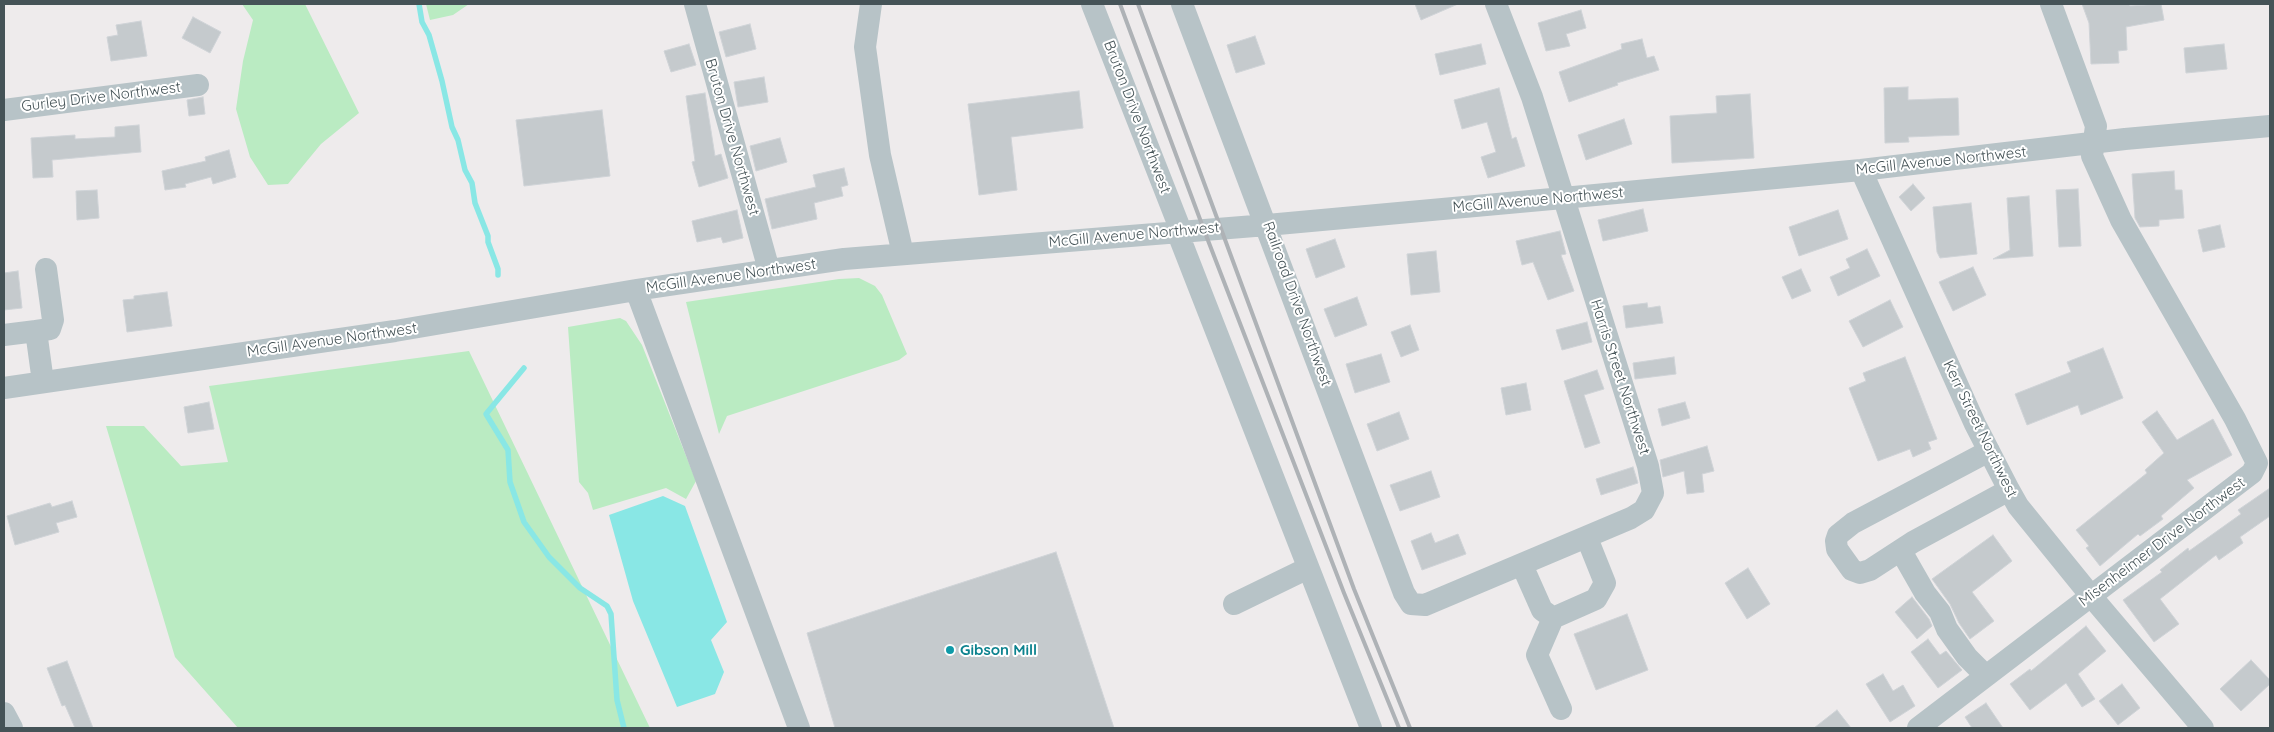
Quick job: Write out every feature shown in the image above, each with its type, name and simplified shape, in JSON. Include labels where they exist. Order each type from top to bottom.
[{"type":"street","name":"Bruton Drive Northwest","points":[[695,4],[769,270]]},
{"type":"street","points":[[871,4],[865,47],[866,57],[880,155],[903,254]]},
{"type":"street","name":"Bruton Drive Northwest","points":[[1092,4],[1371,728]]},
{"type":"street","name":"Railroad Drive Northwest","points":[[1182,4],[1404,593],[1411,604]]},
{"type":"street","name":"Harris Street Northwest","points":[[1411,604],[1425,605],[1632,518],[1644,510],[1653,493],[1648,466],[1532,98],[1496,4]]},
{"type":"street","name":"Misenheimer Drive Northwest","points":[[1918,728],[2252,474],[2257,463],[2235,419],[2150,281],[2092,156],[2096,126],[2051,4]]},
{"type":"street","name":"Gurley Drive Northwest","points":[[4,110],[198,85]]},
{"type":"street","name":"McGill Avenue Northwest","points":[[4,388],[395,331],[636,290],[844,259],[1179,231],[1267,226],[1862,170],[2095,143],[2270,126]]},
{"type":"street","name":"Kerr Street Northwest","points":[[1862,170],[1957,359],[1989,451],[2018,506],[2091,596],[2203,728]]},
{"type":"street","points":[[4,335],[50,329],[53,320],[46,269]]},
{"type":"street","points":[[636,290],[799,728]]},
{"type":"street","points":[[36,331],[43,382]]},
{"type":"street","points":[[1989,451],[1853,523],[1838,535],[1836,541],[1837,549],[1852,570],[1860,573],[1870,570],[2009,490]]},
{"type":"street","points":[[1560,709],[1537,655],[1553,618],[1596,599],[1605,583],[1587,538]]},
{"type":"street","points":[[1901,551],[1924,593],[1940,612],[1947,629],[1967,657],[1986,676]]},
{"type":"street","points":[[1522,565],[1542,610],[1553,618]]},
{"type":"street","points":[[1234,604],[1308,568]]},
{"type":"street","points":[[4,713],[12,728]]},
{"type":"green space","points":[[242,4],[305,4],[359,113],[321,144],[288,184],[268,185],[250,157],[236,109],[243,61],[253,20]]},
{"type":"green space","points":[[426,4],[469,4],[453,15],[430,20]]},
{"type":"green space","points":[[859,278],[875,286],[882,295],[907,354],[899,360],[727,416],[719,434],[686,302],[839,279]]},
{"type":"green space","points":[[620,318],[626,321],[642,345],[696,481],[686,499],[666,488],[593,510],[588,493],[579,482],[568,327]]},
{"type":"green space","points":[[469,351],[650,728],[238,728],[175,657],[106,426],[144,426],[181,466],[228,462],[209,386]]},
{"type":"water","points":[[663,496],[685,506],[727,622],[711,640],[724,672],[715,694],[677,707],[633,601],[609,515]]},
{"type":"building","points":[[1415,4],[1458,4],[1421,20]]},
{"type":"building","points":[[2082,4],[2129,4],[2130,6],[2161,4],[2164,20],[2126,27],[2127,50],[2118,51],[2119,63],[2091,64],[2089,23]]},
{"type":"building","points":[[1581,10],[1586,28],[1566,34],[1570,46],[1546,51],[1538,23]]},
{"type":"building","points":[[193,17],[221,32],[210,53],[182,38]]},
{"type":"building","points":[[141,21],[147,56],[111,61],[107,37],[118,35],[116,25]]},
{"type":"building","points":[[750,24],[756,49],[726,57],[719,32]]},
{"type":"building","points":[[1255,36],[1265,64],[1236,73],[1227,45]]},
{"type":"building","points":[[1642,39],[1647,58],[1654,56],[1659,70],[1617,83],[1618,85],[1569,102],[1559,72],[1622,49],[1621,44]]},
{"type":"building","points":[[689,44],[696,65],[671,72],[664,51]]},
{"type":"building","points":[[1481,44],[1486,64],[1440,75],[1435,54]]},
{"type":"building","points":[[2224,44],[2227,69],[2186,73],[2184,48]]},
{"type":"building","points":[[764,77],[768,102],[738,107],[734,82]]},
{"type":"building","points":[[1908,87],[1908,100],[1958,98],[1959,135],[1908,137],[1909,142],[1885,143],[1884,88]]},
{"type":"building","points":[[1499,88],[1512,139],[1516,137],[1525,166],[1488,178],[1481,157],[1496,152],[1487,122],[1462,129],[1454,100]]},
{"type":"building","points":[[1079,91],[1083,128],[1011,137],[1017,190],[979,195],[968,104]]},
{"type":"building","points":[[705,93],[715,156],[721,154],[728,178],[699,187],[692,162],[695,161],[686,96]]},
{"type":"building","points":[[1750,94],[1754,158],[1672,163],[1670,116],[1717,113],[1716,96]]},
{"type":"building","points":[[203,97],[205,114],[189,116],[187,100]]},
{"type":"building","points":[[602,110],[610,176],[524,186],[516,120]]},
{"type":"building","points":[[1624,119],[1632,144],[1586,160],[1578,135]]},
{"type":"building","points":[[139,125],[141,152],[52,160],[53,177],[33,178],[31,138],[75,135],[75,139],[115,137],[115,127]]},
{"type":"building","points":[[780,138],[787,162],[756,171],[750,146]]},
{"type":"building","points":[[229,150],[236,177],[213,184],[211,177],[185,184],[186,187],[165,190],[162,171],[206,161],[205,157]]},
{"type":"building","points":[[844,168],[848,185],[841,187],[843,196],[814,203],[817,219],[772,229],[765,199],[816,187],[813,175]]},
{"type":"building","points":[[2174,171],[2175,190],[2182,190],[2184,218],[2159,220],[2159,226],[2140,227],[2135,218],[2132,174]]},
{"type":"building","points":[[1913,184],[1925,198],[1911,211],[1899,197]]},
{"type":"building","points":[[2078,189],[2081,246],[2059,247],[2056,190]]},
{"type":"building","points":[[97,190],[99,218],[77,220],[76,191]]},
{"type":"building","points":[[2029,196],[2033,256],[1993,259],[2010,250],[2007,198]]},
{"type":"building","points":[[1971,203],[1977,254],[1940,258],[1937,252],[1933,207]]},
{"type":"building","points":[[1643,209],[1648,231],[1603,241],[1598,220]]},
{"type":"building","points":[[737,210],[743,238],[723,243],[721,237],[697,242],[692,221]]},
{"type":"building","points":[[1838,210],[1848,239],[1799,256],[1789,227]]},
{"type":"building","points":[[2220,225],[2225,247],[2203,252],[2198,230]]},
{"type":"building","points":[[1560,231],[1566,254],[1561,255],[1574,291],[1548,300],[1533,262],[1522,265],[1516,241]]},
{"type":"building","points":[[1335,239],[1345,267],[1316,278],[1306,249]]},
{"type":"building","points":[[1867,249],[1880,276],[1838,296],[1830,277],[1850,268],[1846,259]]},
{"type":"building","points":[[1436,251],[1440,292],[1411,295],[1407,254]]},
{"type":"building","points":[[1973,267],[1986,295],[1953,311],[1939,282]]},
{"type":"building","points":[[1801,269],[1811,291],[1792,299],[1782,277]]},
{"type":"building","points":[[18,271],[22,308],[4,310],[4,273]]},
{"type":"building","points":[[167,292],[172,326],[127,332],[123,300],[134,299],[134,296]]},
{"type":"building","points":[[1357,297],[1367,325],[1335,337],[1324,309]]},
{"type":"building","points":[[1890,300],[1903,327],[1863,347],[1849,321]]},
{"type":"building","points":[[1647,303],[1648,308],[1660,306],[1663,323],[1626,328],[1623,306]]},
{"type":"building","points":[[1587,322],[1592,342],[1562,350],[1556,330]]},
{"type":"building","points":[[1410,325],[1419,350],[1401,357],[1391,332]]},
{"type":"building","points":[[2103,348],[2123,398],[2081,415],[2078,405],[2027,425],[2015,394],[2071,372],[2067,362]]},
{"type":"building","points":[[1381,354],[1390,382],[1355,393],[1346,364]]},
{"type":"building","points":[[1674,357],[1676,374],[1635,379],[1633,363]]},
{"type":"building","points":[[1905,357],[1937,439],[1928,442],[1931,449],[1913,457],[1910,449],[1878,461],[1849,388],[1866,381],[1863,373]]},
{"type":"building","points":[[1597,370],[1604,389],[1584,395],[1600,443],[1585,448],[1564,381]]},
{"type":"building","points":[[1526,383],[1531,410],[1506,415],[1501,388]]},
{"type":"building","points":[[209,402],[214,429],[188,433],[184,407]]},
{"type":"building","points":[[1685,402],[1690,418],[1662,426],[1658,409]]},
{"type":"building","points":[[2157,411],[2177,440],[2213,419],[2232,455],[2187,480],[2194,488],[2161,516],[2163,519],[2140,536],[2138,534],[2100,566],[2086,548],[2089,546],[2076,530],[2147,473],[2145,470],[2164,453],[2142,422]]},
{"type":"building","points":[[1399,412],[1409,439],[1377,451],[1367,424]]},
{"type":"building","points":[[1707,446],[1714,471],[1702,474],[1704,492],[1687,494],[1684,471],[1663,477],[1660,460]]},
{"type":"building","points":[[1633,467],[1638,483],[1601,495],[1596,479]]},
{"type":"building","points":[[1431,471],[1440,497],[1400,511],[1390,485]]},
{"type":"building","points":[[2270,488],[2270,516],[2240,537],[2243,543],[2219,560],[2216,555],[2160,599],[2179,624],[2154,642],[2123,600],[2162,572],[2160,570],[2188,548],[2189,551],[2241,514],[2238,510]]},
{"type":"building","points":[[72,501],[77,517],[56,523],[59,532],[15,545],[7,516],[50,503],[52,507]]},
{"type":"building","points":[[1431,533],[1435,543],[1458,534],[1466,554],[1422,570],[1411,541]]},
{"type":"building","points":[[1993,535],[2012,561],[1972,592],[1994,621],[1970,639],[1959,623],[1950,604],[1932,579]]},
{"type":"building","name":"Gibson Mill","points":[[1056,552],[1114,728],[835,728],[807,633]]},
{"type":"building","points":[[1748,568],[1770,604],[1747,619],[1725,583]]},
{"type":"building","points":[[1912,597],[1929,619],[1932,626],[1917,639],[1895,612]]},
{"type":"building","points":[[1627,614],[1648,670],[1596,690],[1574,634]]},
{"type":"building","points":[[2086,626],[2106,651],[2078,674],[2095,699],[2082,707],[2066,683],[2030,710],[2010,684],[2030,669],[2031,671]]},
{"type":"building","points":[[1928,639],[1940,655],[1946,651],[1962,670],[1938,688],[1911,652]]},
{"type":"building","points":[[2251,660],[2270,680],[2270,684],[2241,711],[2220,689]]},
{"type":"building","points":[[67,661],[93,728],[75,728],[65,705],[62,706],[47,668]]},
{"type":"building","points":[[1883,674],[1893,691],[1903,685],[1915,706],[1890,722],[1866,684]]},
{"type":"building","points":[[2122,684],[2140,708],[2118,725],[2099,701]]},
{"type":"building","points":[[1986,703],[2003,728],[1972,728],[1965,717]]},
{"type":"building","points":[[1837,710],[1851,728],[1814,728]]},
{"type":"waterway","points":[[419,4],[422,22],[429,35],[442,81],[452,127],[458,140],[465,170],[472,183],[475,203],[488,236],[498,275]]},
{"type":"waterway","points":[[524,368],[486,414],[508,450],[510,482],[524,522],[549,557],[580,588],[607,606],[611,614],[617,700],[624,728]]},
{"type":"railway","points":[[1120,4],[1204,230],[1344,593],[1399,728]]},
{"type":"railway","points":[[1138,4],[1354,589],[1410,728]]},
{"type":"place","name":"Gibson Mill","points":[[950,650]]}]
